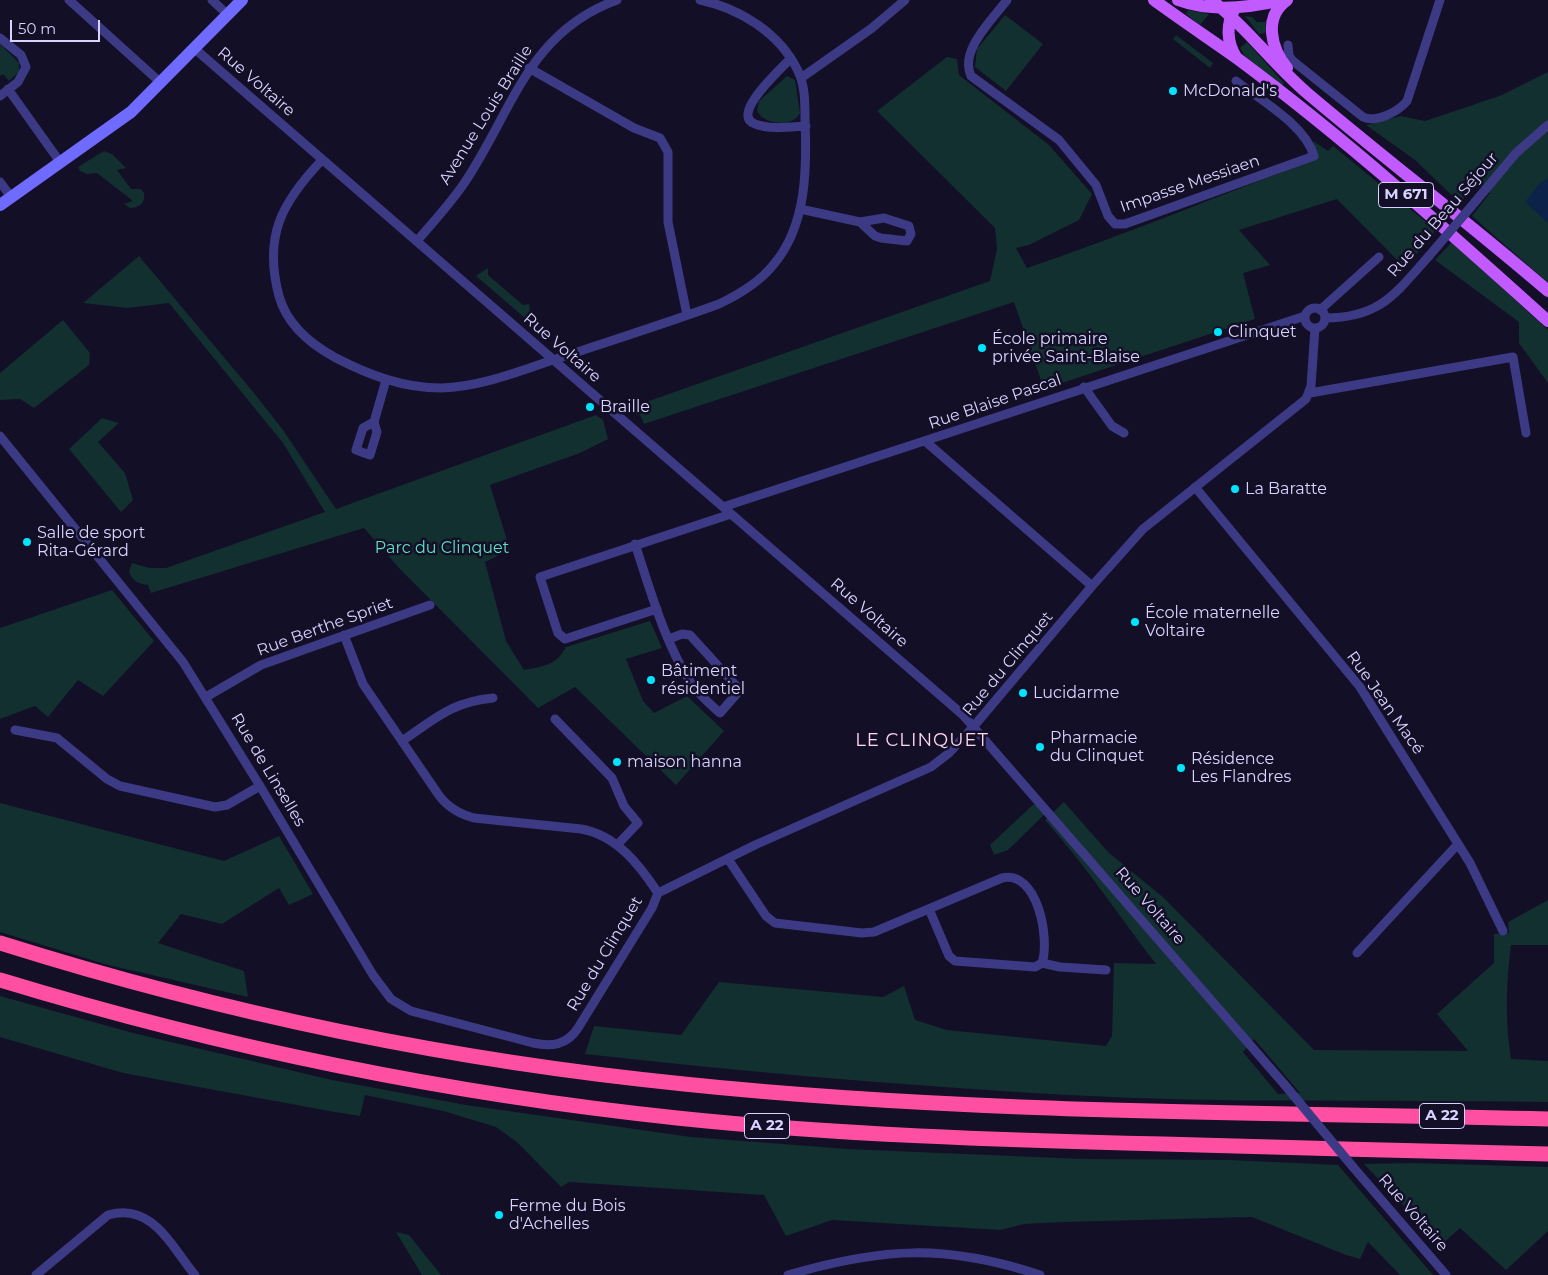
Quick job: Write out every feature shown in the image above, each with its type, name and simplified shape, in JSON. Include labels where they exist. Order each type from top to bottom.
[{"type":"highway","name":"A 22","points":[[0,944],[152,987],[332,1030],[503,1061],[659,1082],[797,1094],[960,1103],[1548,1119]]},
{"type":"highway","name":"A 22","points":[[0,980],[176,1029],[339,1066],[451,1087],[634,1113],[769,1126],[978,1139],[1548,1154]]},
{"type":"main road","points":[[0,205],[119,122],[161,83],[242,0]]},
{"type":"main road","name":"M 671","points":[[1154,0],[1237,58],[1436,220],[1548,320]]},
{"type":"main road","points":[[1178,0],[1238,7],[1282,0]]},
{"type":"main road","name":"M 671","points":[[1287,0],[1277,10],[1272,37],[1281,60],[1307,93]]},
{"type":"main road","points":[[1237,58],[1229,36],[1238,7]]},
{"type":"main road","name":"M 671","points":[[1238,7],[1273,62],[1307,93],[1436,196],[1548,291]]},
{"type":"street","points":[[69,0],[161,83]]},
{"type":"street","points":[[212,0],[228,15]]},
{"type":"street","name":"Avenue Louis Braille","points":[[416,241],[466,181],[529,68],[544,48],[568,26],[593,10],[616,0]]},
{"type":"street","points":[[322,160],[295,188],[278,225],[274,250],[274,268],[281,305],[292,323],[315,345],[360,370],[386,380],[423,387],[463,386],[486,381],[686,315],[738,295],[765,274],[783,251],[800,208],[804,182],[806,126],[801,78],[791,58],[776,42],[747,18],[717,4],[700,0]]},
{"type":"street","points":[[801,78],[872,28],[905,0]]},
{"type":"street","name":"Impasse Messiaen","points":[[1007,0],[969,53],[967,66],[971,76],[1059,140],[1096,185],[1108,216],[1115,224],[1125,224],[1314,156],[1311,146],[1300,131],[1236,81]]},
{"type":"street","points":[[1288,45],[1288,56],[1293,62],[1363,117],[1371,120],[1398,109],[1409,98],[1440,0]]},
{"type":"street","points":[[0,38],[21,55],[26,68],[18,82],[0,96]]},
{"type":"street","name":"Rue Voltaire","points":[[195,49],[974,726],[1284,1084],[1446,1275]]},
{"type":"street","points":[[791,58],[750,103],[748,118],[758,125],[806,126]]},
{"type":"street","points":[[529,68],[634,128],[660,138],[667,147],[667,210],[686,315]]},
{"type":"street","points":[[8,89],[60,162]]},
{"type":"street","name":"Rue du Beau Séjour","points":[[1323,314],[1358,316],[1382,304],[1396,293],[1516,153],[1548,125]]},
{"type":"street","points":[[0,182],[11,197]]},
{"type":"street","points":[[800,208],[860,222],[884,218],[909,226],[911,234],[907,241],[881,238],[874,236],[860,222]]},
{"type":"street","points":[[1323,314],[1311,309],[1305,316],[1306,324],[1315,328],[1322,326],[1323,314],[1379,257]]},
{"type":"street","name":"Rue Blaise Pascal","points":[[723,507],[1305,316]]},
{"type":"street","points":[[1315,328],[1310,393],[1513,356],[1526,433]]},
{"type":"street","points":[[374,422],[386,380]]},
{"type":"street","points":[[1084,387],[1112,426],[1124,433]]},
{"type":"street","name":"Rue du Clinquet","points":[[551,1045],[564,1043],[573,1036],[652,908],[658,893],[755,845],[931,767],[950,753],[1143,529],[1303,402],[1310,393]]},
{"type":"street","name":"Rue de Linselles","points":[[0,436],[164,636],[206,697],[373,976],[391,999],[418,1014],[533,1043],[551,1045]]},
{"type":"street","points":[[925,441],[1092,586]]},
{"type":"street","name":"Rue Jean Macé","points":[[1195,487],[1360,687],[1458,844],[1503,931]]},
{"type":"street","points":[[657,609],[570,639],[562,638],[558,633],[540,577],[635,544],[731,514]]},
{"type":"street","points":[[635,544],[657,609],[670,639],[692,683],[720,713],[740,690],[694,638],[682,634],[670,639]]},
{"type":"street","name":"Rue Berthe Spriet","points":[[206,697],[261,665],[430,605]]},
{"type":"street","points":[[344,635],[362,684],[442,800],[461,814],[474,818],[590,831],[618,844],[658,893]]},
{"type":"street","points":[[402,741],[457,705],[471,700],[493,698]]},
{"type":"street","points":[[555,719],[612,778],[624,806],[638,823],[618,844]]},
{"type":"street","points":[[15,730],[57,738],[107,779],[126,788],[215,807],[227,805],[260,786]]},
{"type":"street","points":[[1357,952],[1458,844]]},
{"type":"street","points":[[728,860],[766,916],[781,924],[867,933],[1002,878],[1016,879],[1032,895],[1042,916],[1046,940],[1042,963]]},
{"type":"street","points":[[929,909],[949,956],[955,961],[1035,967],[1042,963],[1060,967],[1106,970]]},
{"type":"street","points":[[36,1275],[108,1215],[121,1211],[132,1212],[151,1220],[195,1275]]},
{"type":"street","points":[[788,1275],[861,1257],[925,1252],[979,1258],[1040,1275]]},
{"type":"green space","points":[[1188,10],[1209,14],[1200,25],[1186,14]]},
{"type":"green space","points":[[1005,15],[1043,44],[1006,91],[975,67],[977,49]]},
{"type":"green space","points":[[1245,16],[1252,17],[1257,22],[1266,22],[1265,33],[1259,34]]},
{"type":"green space","points":[[1176,35],[1213,63],[1210,68],[1173,39]]},
{"type":"green space","points":[[1247,42],[1284,83],[1282,86],[1245,56],[1240,48]]},
{"type":"green space","points":[[0,44],[19,63],[19,72],[9,81],[3,74],[0,76]]},
{"type":"green space","points":[[947,57],[957,59],[959,75],[1049,145],[1092,194],[1079,220],[1029,245],[1016,248],[1027,268],[1136,229],[1317,159],[1313,141],[1328,151],[1333,146],[1436,230],[1405,268],[1337,199],[1239,230],[1270,265],[1243,273],[1255,319],[1044,389],[1014,302],[644,424],[640,415],[634,414],[629,408],[990,281],[997,249],[995,228],[877,111]]},
{"type":"green space","points":[[1548,72],[1548,283],[1472,216],[1490,193],[1476,184],[1460,203],[1415,160],[1366,125],[1401,116],[1425,121],[1502,95]]},
{"type":"green space","points":[[787,76],[795,80],[800,113],[797,118],[785,123],[765,119],[757,110],[759,101]]},
{"type":"green space","points":[[104,151],[112,154],[126,168],[117,170],[131,189],[141,189],[144,193],[144,200],[139,206],[130,208],[124,204],[133,201],[97,173],[87,174],[80,171],[78,167]]},
{"type":"green space","points":[[1452,242],[1548,330],[1548,383],[1519,343],[1519,322],[1435,260]]},
{"type":"green space","name":"Parc du Clinquet","points":[[139,256],[283,430],[336,509],[596,415],[603,420],[608,439],[580,453],[490,485],[510,550],[485,562],[506,641],[524,670],[553,662],[566,647],[650,621],[662,648],[626,659],[643,701],[654,713],[687,696],[724,731],[676,785],[575,687],[538,708],[399,568],[364,528],[151,593],[148,585],[133,579],[129,571],[132,563],[149,568],[166,568],[325,512],[283,443],[169,303],[127,308],[83,303]]},
{"type":"green space","points":[[488,268],[488,275],[523,305],[529,304],[530,311],[525,318],[476,276]]},
{"type":"green space","points":[[63,320],[90,353],[89,365],[34,408],[20,399],[0,400],[0,373]]},
{"type":"green space","points":[[102,418],[119,423],[98,442],[125,473],[133,500],[121,512],[69,449]]},
{"type":"green space","points":[[112,590],[154,641],[103,696],[78,680],[48,717],[35,706],[0,719],[0,628]]},
{"type":"green space","points":[[1036,802],[1046,813],[1008,850],[994,855],[990,845]]},
{"type":"green space","points":[[1064,802],[1108,852],[1164,898],[1314,1050],[1468,1051],[1437,1014],[1494,963],[1494,934],[1509,933],[1508,922],[1548,900],[1548,945],[1511,945],[1507,1002],[1511,1059],[1548,1061],[1548,1102],[1128,1098],[826,1078],[585,1054],[594,1026],[681,1035],[719,982],[883,997],[904,986],[915,1020],[947,1030],[1106,1046],[1112,1036],[1114,963],[1156,964],[1088,873],[1045,820]],"holes":[[[1254,1039],[1300,1093],[1278,1094],[1243,1052]]]},
{"type":"green space","points":[[0,803],[224,861],[279,836],[313,894],[289,905],[279,888],[222,924],[181,914],[158,943],[244,971],[248,997],[108,965],[0,932]]},
{"type":"green space","points":[[0,996],[133,1033],[332,1080],[466,1105],[691,1137],[848,1149],[1086,1159],[1230,1160],[1338,1165],[1433,1275],[1400,1275],[1368,1242],[1360,1259],[1252,1217],[1024,1224],[1001,1230],[832,1220],[786,1236],[764,1195],[569,1182],[561,1187],[517,1142],[496,1127],[443,1111],[365,1095],[360,1116],[329,1111],[123,1073],[0,1037]]},
{"type":"green space","points":[[1414,1163],[1548,1167],[1548,1231],[1506,1270],[1460,1228],[1441,1245],[1364,1164]]},
{"type":"green space","points":[[396,1232],[409,1235],[441,1275],[422,1275]]},
{"type":"water","points":[[1548,178],[1548,223],[1525,202],[1539,184]]},
{"type":"place","name":"McDonald's","points":[[1173,91]]},
{"type":"place","name":"Clinquet","points":[[1218,332]]},
{"type":"place","name":"École primaire privée Saint-Blaise","points":[[982,348]]},
{"type":"place","name":"Braille","points":[[590,407]]},
{"type":"place","name":"La Baratte","points":[[1235,489]]},
{"type":"place","name":"Salle de sport Rita-Gérard","points":[[27,542]]},
{"type":"place","name":"École maternelle Voltaire","points":[[1135,622]]},
{"type":"place","name":"Bâtiment résidentiel","points":[[651,680]]},
{"type":"place","name":"Lucidarme","points":[[1023,693]]},
{"type":"place","name":"Pharmacie du Clinquet","points":[[1040,747]]},
{"type":"place","name":"maison hanna","points":[[617,762]]},
{"type":"place","name":"Résidence Les Flandres","points":[[1181,768]]},
{"type":"place","name":"Ferme du Bois d'Achelles","points":[[499,1215]]},
{"type":"district","name":"LE CLINQUET","points":[[922,741]]}]
